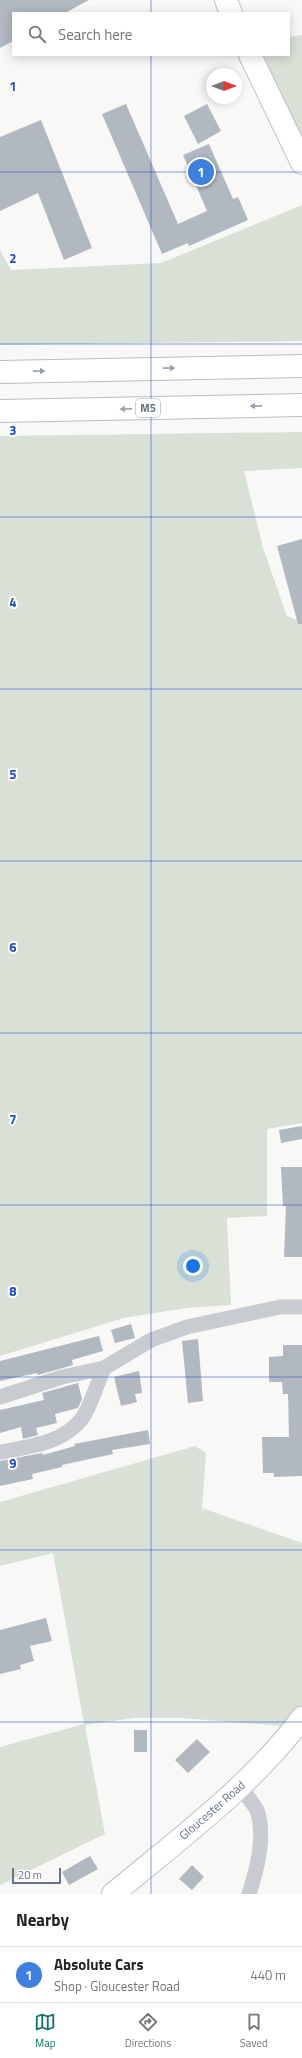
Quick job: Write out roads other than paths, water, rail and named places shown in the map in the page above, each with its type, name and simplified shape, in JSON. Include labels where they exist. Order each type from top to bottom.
[{"type":"main road","points":[[226,0],[231,12]]},
{"type":"main road","points":[[250,56],[302,163]]},
{"type":"main road","points":[[0,372],[295,366]]},
{"type":"main road","name":"M5","points":[[0,411],[299,405]]},
{"type":"main road","name":"Gloucester Road","points":[[113,1894],[240,1788],[278,1748],[302,1718]]},
{"type":"street","points":[[0,1398],[62,1377],[104,1368],[151,1340],[187,1327],[280,1307],[302,1307]]},
{"type":"street","points":[[0,1452],[42,1445],[68,1431],[83,1417],[104,1368]]},
{"type":"street","points":[[240,1788],[257,1812],[259,1824],[258,1858],[249,1894]]},
{"type":"place","name":"Absolute Cars","points":[[201,172]]}]
